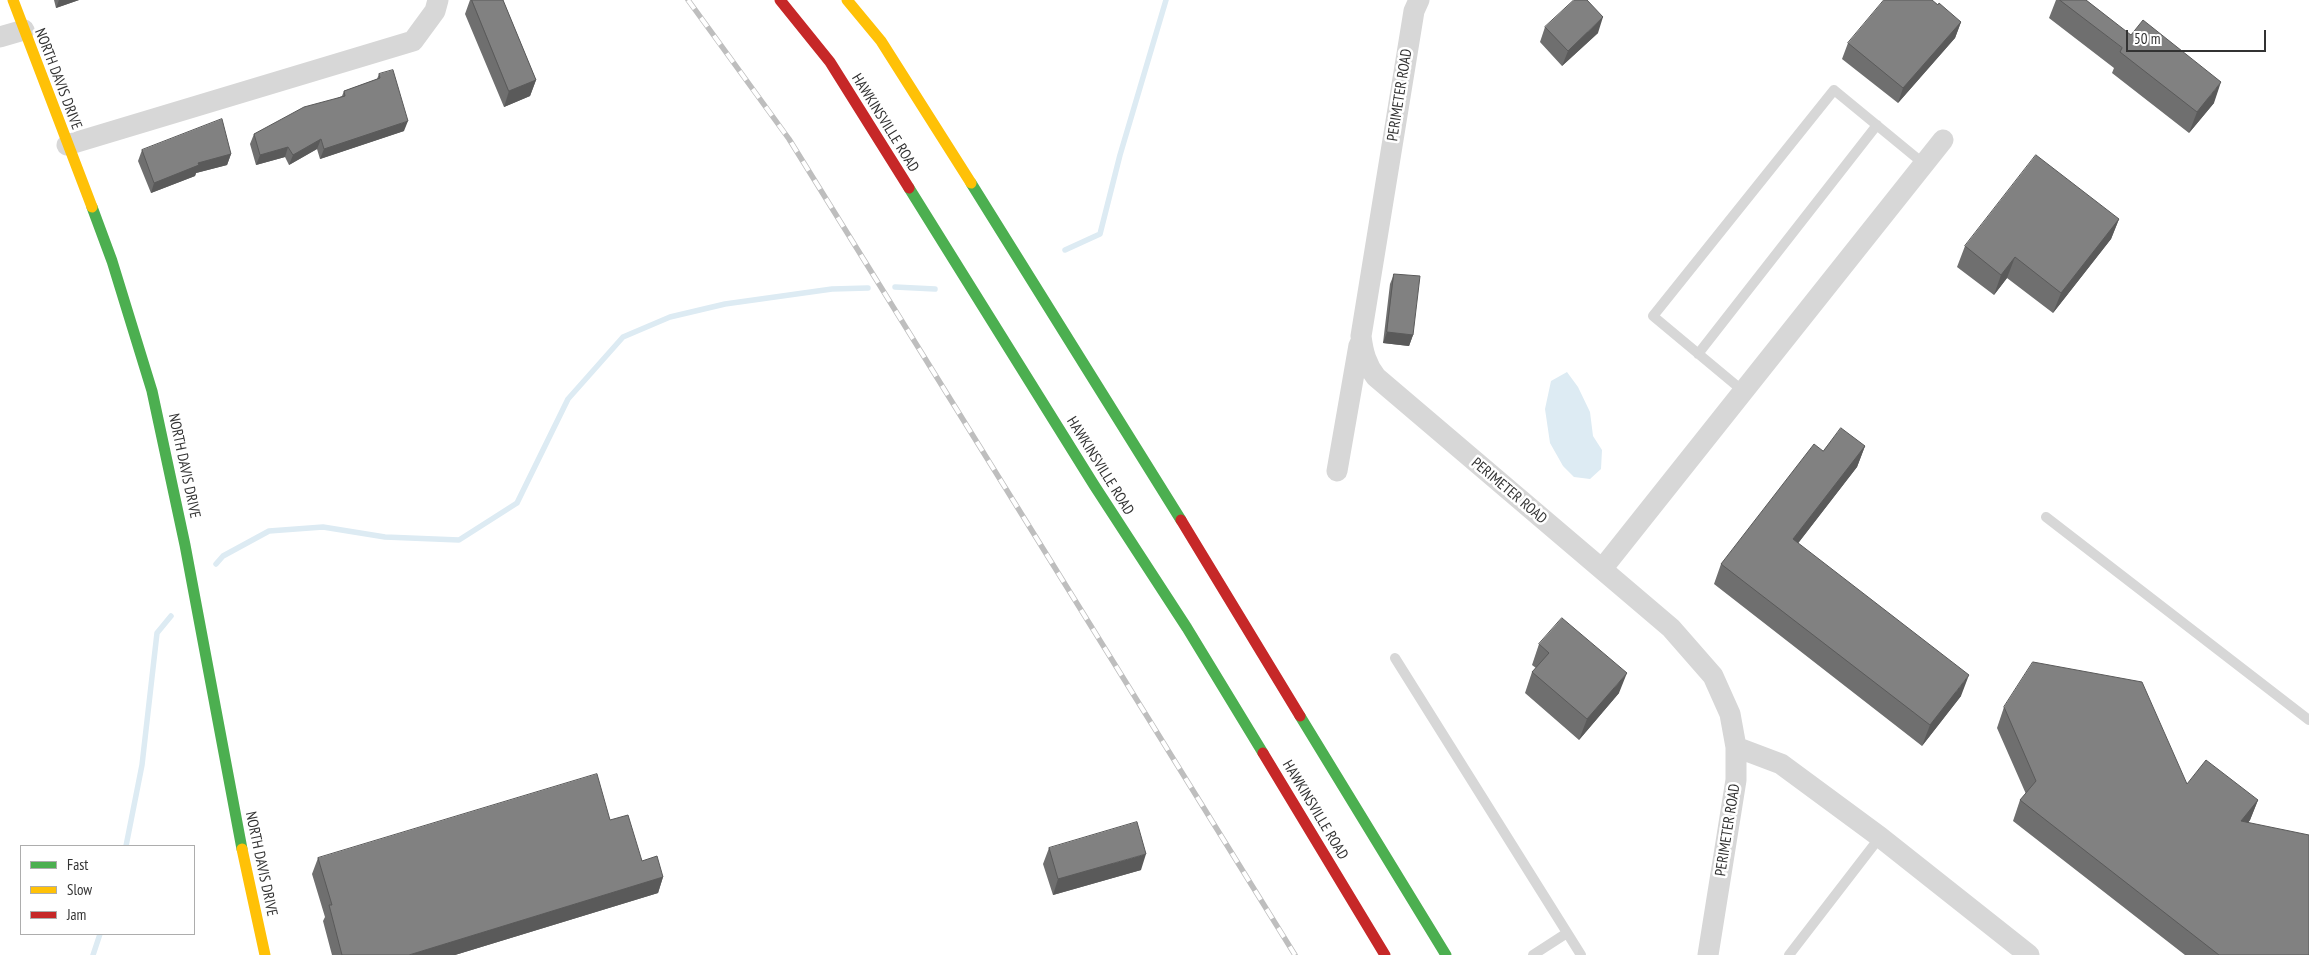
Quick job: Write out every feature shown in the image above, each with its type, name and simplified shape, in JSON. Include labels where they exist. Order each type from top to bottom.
[{"type":"main road","name":"NORTH DAVIS DRIVE","points":[[12,0],[112,261],[152,391],[185,545],[240,839],[265,955]]},
{"type":"main road","name":"HAWKINSVILLE ROAD","points":[[780,0],[830,62],[1094,485],[1187,628],[1385,955]]},
{"type":"main road","points":[[847,0],[881,41],[1036,286],[1446,955]]},
{"type":"street","points":[[67,145],[413,41],[435,11],[438,0]]},
{"type":"street","name":"PERIMETER ROAD","points":[[1418,0],[1414,10],[1361,336],[1367,365],[1376,378],[1671,628],[1713,676],[1730,714],[1736,747],[1736,780],[1708,955]]},
{"type":"street","points":[[0,36],[24,30]]},
{"type":"street","points":[[1602,569],[1942,140]]},
{"type":"street","points":[[1337,471],[1361,336]]},
{"type":"street","points":[[1736,747],[1780,764],[1880,837],[2029,955]]},
{"type":"lane","points":[[1743,391],[1654,316],[1834,90],[1924,164]]},
{"type":"lane","points":[[1698,354],[1877,125]]},
{"type":"lane","points":[[2046,517],[2309,720]]},
{"type":"lane","points":[[1395,658],[1581,955]]},
{"type":"lane","points":[[1789,955],[1880,837]]},
{"type":"lane","points":[[1533,955],[1567,933]]},
{"type":"shaded area","points":[[1567,372],[1578,387],[1590,412],[1593,436],[1602,450],[1601,469],[1590,479],[1574,477],[1563,466],[1550,443],[1545,409],[1551,381]]},
{"type":"building","points":[[472,0],[503,0],[536,80],[509,91]]},
{"type":"building","points":[[1574,0],[1587,0],[1603,17],[1568,51],[1545,27]]},
{"type":"building","points":[[1884,0],[1932,0],[1938,5],[1939,3],[1961,22],[1903,88],[1848,43]]},
{"type":"building","points":[[2060,0],[2086,0],[2131,35],[2143,20],[2221,82],[2197,112],[2120,52],[2122,48]]},
{"type":"building","points":[[393,70],[408,121],[324,149],[321,139],[293,155],[288,147],[260,155],[254,134],[304,107],[345,96],[344,91],[380,78],[379,74]]},
{"type":"building","points":[[222,119],[231,154],[198,163],[199,165],[154,183],[142,150]]},
{"type":"building","points":[[2036,155],[2119,219],[2061,293],[2015,257],[2001,275],[1965,246]]},
{"type":"building","points":[[1394,274],[1420,276],[1413,335],[1387,332]]},
{"type":"building","points":[[1841,428],[1865,446],[1793,539],[1969,675],[1930,725],[1721,564],[1814,444],[1823,451]]},
{"type":"building","points":[[1562,618],[1627,673],[1587,719],[1532,672],[1549,653],[1539,644]]},
{"type":"building","points":[[2033,662],[2142,682],[2187,784],[2206,760],[2258,800],[2241,821],[2309,835],[2309,955],[2219,955],[2020,800],[2036,781],[2004,707]]},
{"type":"building","points":[[597,774],[610,820],[628,815],[642,861],[657,856],[663,877],[409,955],[342,955],[329,905],[332,905],[318,858]]},
{"type":"building","points":[[1137,822],[1146,854],[1058,879],[1049,848]]},
{"type":"waterway","points":[[1065,250],[1100,234],[1120,155],[1166,0]]},
{"type":"waterway","points":[[895,287],[935,289]]},
{"type":"waterway","points":[[216,564],[223,556],[269,531],[323,527],[385,537],[459,540],[517,503],[568,399],[623,337],[670,317],[725,304],[832,289],[868,288]]},
{"type":"waterway","points":[[126,845],[142,765],[157,633],[171,616]]},
{"type":"waterway","points":[[93,955],[100,935]]},
{"type":"railway","points":[[688,0],[789,139],[1295,955]]},
{"type":"traffic: fast","points":[[971,183],[1181,520]]},
{"type":"traffic: fast","points":[[909,188],[1094,485],[1187,628],[1263,753]]},
{"type":"traffic: fast","points":[[92,207],[112,261],[152,391],[185,545],[242,849]]},
{"type":"traffic: fast","points":[[1300,716],[1446,955]]},
{"type":"traffic: slow","points":[[13,0],[92,207]]},
{"type":"traffic: slow","points":[[847,0],[881,41],[971,183]]},
{"type":"traffic: slow","points":[[242,849],[265,955]]},
{"type":"traffic: jam","points":[[780,0],[830,62],[909,188]]},
{"type":"traffic: jam","points":[[1181,520],[1300,716]]},
{"type":"traffic: jam","points":[[1263,753],[1385,955]]}]
